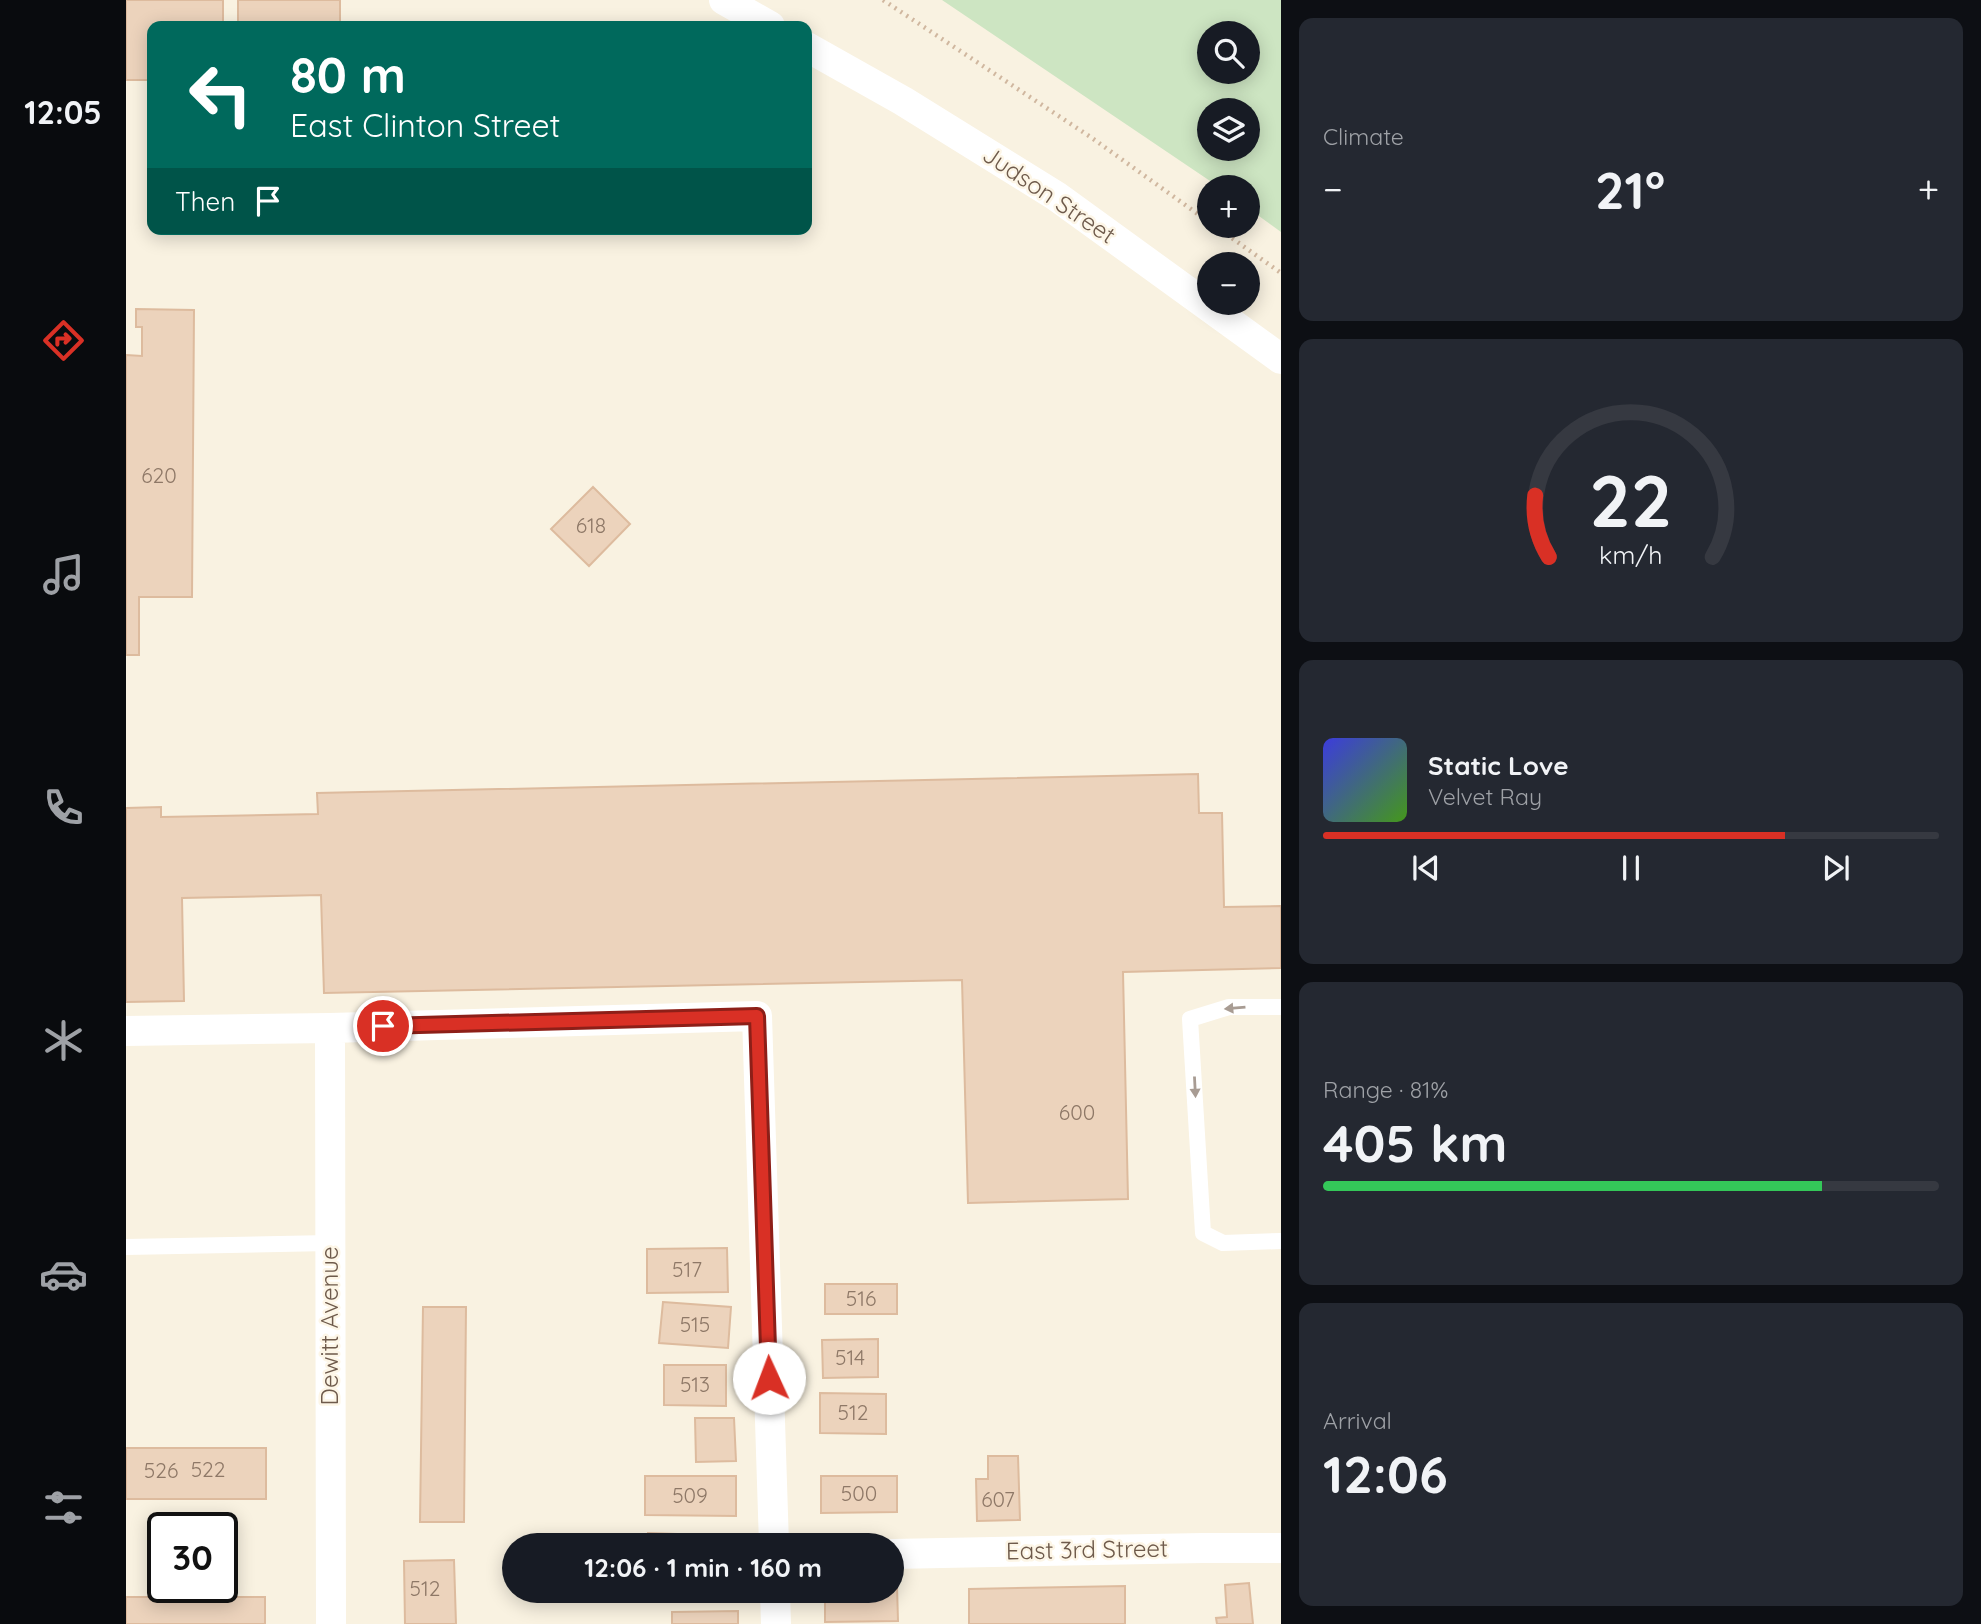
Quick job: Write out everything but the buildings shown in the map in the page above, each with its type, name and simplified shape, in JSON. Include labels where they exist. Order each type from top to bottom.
[{"type":"street","points":[[724,0],[761,21]]},
{"type":"street","name":"Judson Street","points":[[812,50],[903,101],[1056,196],[1281,359]]},
{"type":"street","points":[[126,1031],[757,1016],[774,1533]]},
{"type":"street","name":"Dewitt Avenue","points":[[330,1028],[331,1624]]},
{"type":"street","name":"East 3rd Street","points":[[904,1554],[1281,1548]]},
{"type":"street","points":[[775,1603],[776,1624]]},
{"type":"lane","points":[[1281,1007],[1229,1007],[1191,1019],[1203,1233],[1223,1243],[1281,1241]]},
{"type":"lane","points":[[126,1247],[330,1243]]},
{"type":"path","points":[[883,0],[1092,138],[1197,213]]},
{"type":"path","points":[[1232,238],[1281,273]]},
{"type":"green space","points":[[942,0],[1281,0],[1281,232],[1260,217],[1260,175],[1201,175]]},
{"type":"route","points":[[383,1026],[757,1016],[769,1378]]}]
